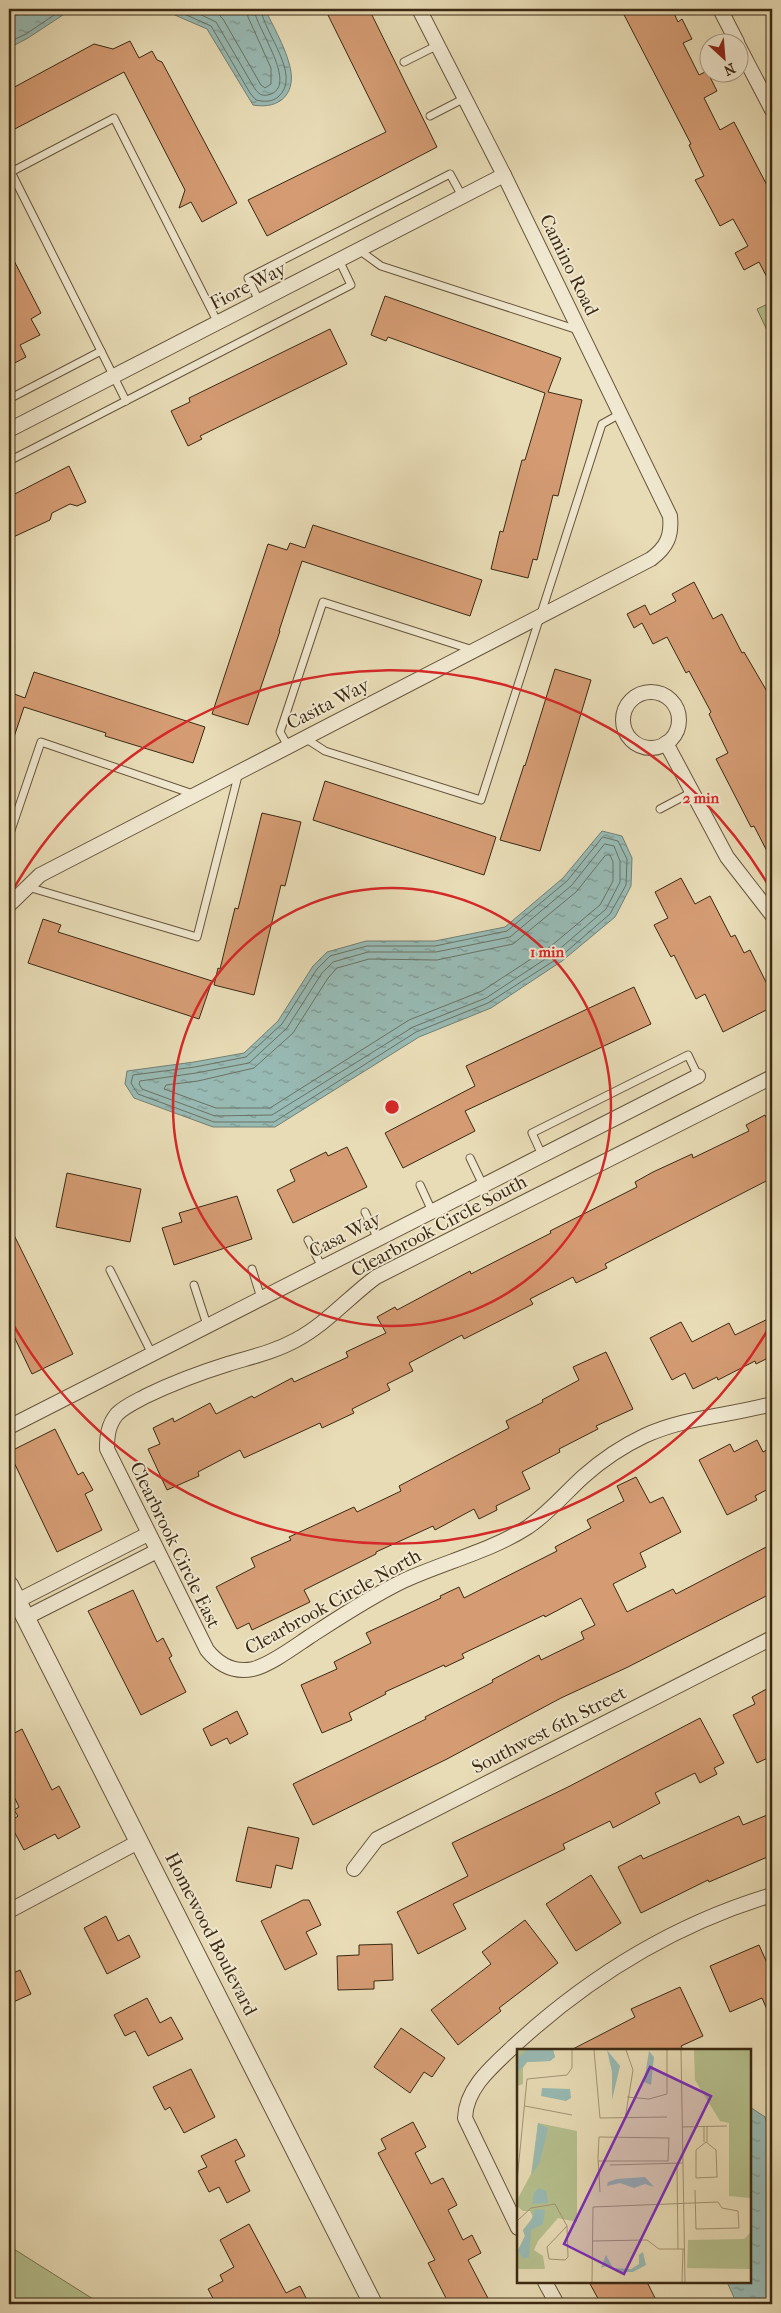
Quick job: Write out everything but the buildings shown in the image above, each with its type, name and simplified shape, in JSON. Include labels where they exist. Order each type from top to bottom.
[{"type":"street","name":"Camino Road","points":[[419,9],[504,175],[670,516],[671,529],[668,542]]},
{"type":"street","points":[[720,9],[732,32]]},
{"type":"street","points":[[748,63],[772,110]]},
{"type":"street","name":"Fiore Way","points":[[9,430],[504,175]]},
{"type":"street","name":"Casita Way","points":[[9,905],[40,874],[651,559],[668,542]]},
{"type":"street","points":[[644,693],[661,694],[674,705],[679,721],[677,730],[666,743],[649,748],[641,746],[628,735],[623,718],[625,710],[636,697],[644,693]]},
{"type":"street","points":[[666,743],[727,857],[772,915]]},
{"type":"street","name":"Casa Way","points":[[9,1426],[698,1076]]},
{"type":"street","name":"Clearbrook Circle South","points":[[109,1430],[118,1413],[129,1405],[196,1374],[259,1356],[292,1342],[321,1323],[353,1293],[376,1277],[772,1077]]},
{"type":"street","name":"Clearbrook Circle North","points":[[227,1667],[243,1670],[256,1668],[357,1607],[403,1582],[528,1527],[551,1509],[596,1466],[615,1452],[643,1436],[673,1424],[696,1418],[750,1410],[772,1404]]},
{"type":"street","name":"Clearbrook Circle East","points":[[109,1430],[107,1450],[156,1551],[207,1650],[216,1660],[227,1667]]},
{"type":"street","points":[[17,1601],[148,1534]]},
{"type":"street","points":[[25,1618],[156,1551]]},
{"type":"street","name":"Homewood Boulevard","points":[[9,1585],[373,2304]]},
{"type":"street","name":"Southwest 6th Street","points":[[354,1869],[377,1839],[772,1638]]},
{"type":"street","points":[[9,1911],[140,1841]]},
{"type":"street","points":[[517,2226],[465,2118],[466,2105],[474,2089],[505,2055],[543,2020],[584,1988],[628,1959],[673,1934],[721,1913],[772,1895]]},
{"type":"street","points":[[546,2283],[557,2304]]},
{"type":"lane","points":[[404,62],[438,45]]},
{"type":"lane","points":[[430,116],[465,98]]},
{"type":"lane","points":[[126,401],[11,172],[114,118],[218,322]]},
{"type":"lane","points":[[259,301],[248,278],[450,174],[462,196]]},
{"type":"lane","points":[[359,250],[381,266],[580,330]]},
{"type":"lane","points":[[9,461],[351,285],[339,260]]},
{"type":"lane","points":[[9,399],[101,351]]},
{"type":"lane","points":[[304,738],[325,751],[481,800],[602,424],[620,414]]},
{"type":"lane","points":[[288,746],[280,732],[323,602],[474,650]]},
{"type":"lane","points":[[9,836],[41,742],[195,795]]},
{"type":"lane","points":[[28,887],[198,937],[239,772]]},
{"type":"lane","points":[[660,809],[692,792]]},
{"type":"lane","points":[[542,1155],[532,1133],[688,1055],[698,1076]]},
{"type":"lane","points":[[470,1158],[484,1186]]},
{"type":"lane","points":[[420,1185],[432,1212]]},
{"type":"lane","points":[[365,1212],[378,1239]]},
{"type":"lane","points":[[308,1240],[322,1267]]},
{"type":"lane","points":[[252,1269],[261,1298]]},
{"type":"lane","points":[[110,1270],[152,1354]]},
{"type":"lane","points":[[194,1285],[207,1326]]},
{"type":"green space","points":[[772,302],[772,341],[757,309]]},
{"type":"green space","points":[[9,2246],[101,2304],[9,2304]]},
{"type":"water","points":[[29,9],[72,9],[9,48],[9,19]]},
{"type":"water","points":[[161,9],[265,9],[289,63],[291,82],[285,97],[272,105],[253,105],[207,29]]},
{"type":"water","points":[[602,831],[622,836],[632,858],[631,886],[615,917],[562,961],[491,1008],[419,1037],[275,1127],[213,1127],[134,1098],[125,1084],[127,1071],[244,1053],[278,1021],[313,966],[327,952],[366,941],[435,941],[505,927],[563,878]]},
{"type":"water","points":[[751,2108],[765,2117],[772,2136],[772,2304],[737,2304],[727,2283],[751,2283]]}]
